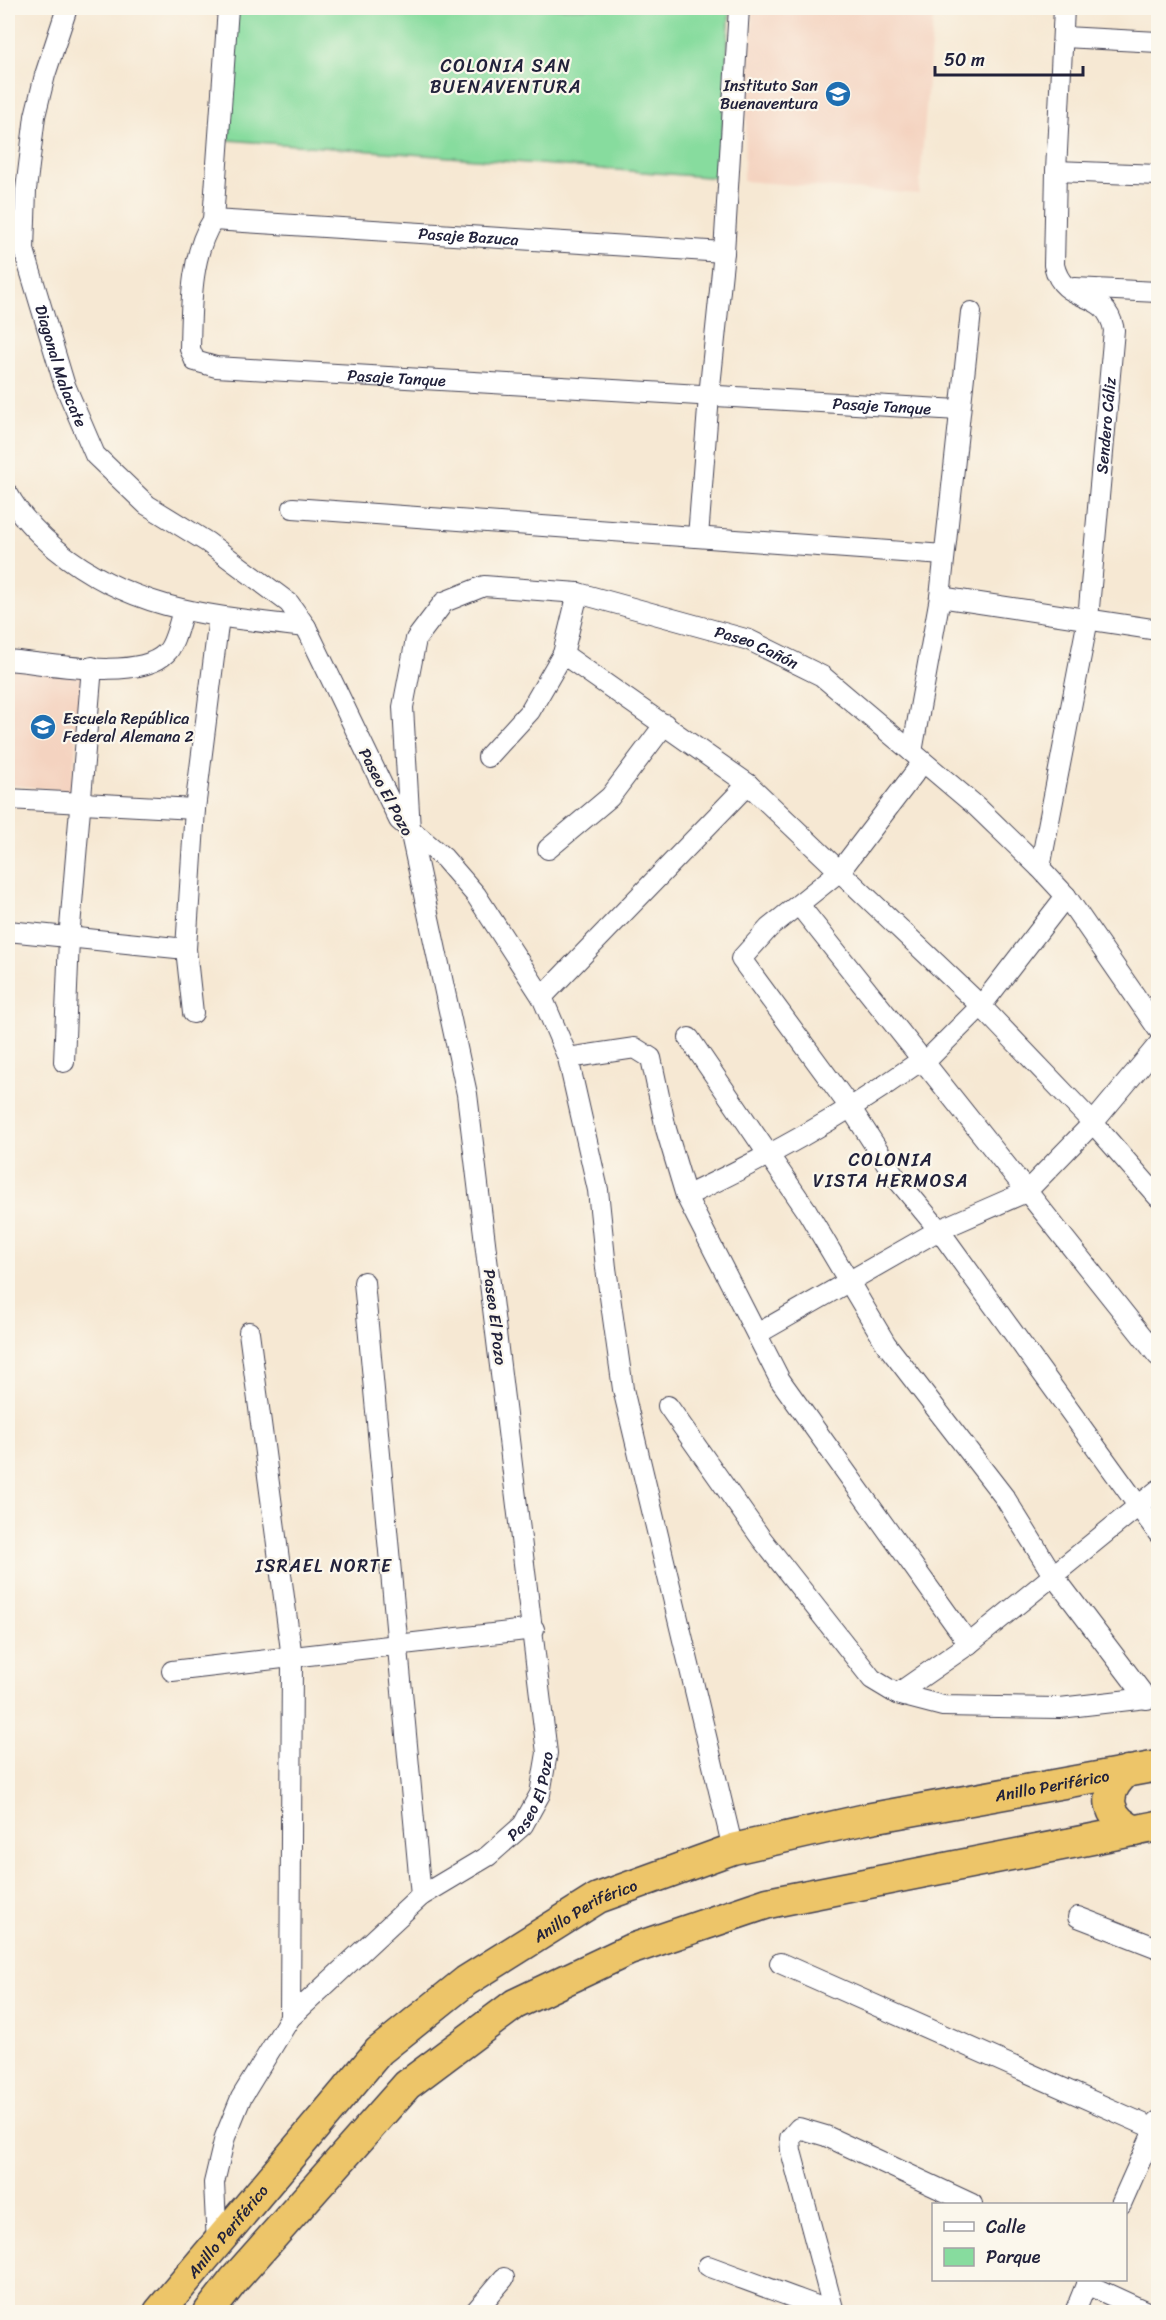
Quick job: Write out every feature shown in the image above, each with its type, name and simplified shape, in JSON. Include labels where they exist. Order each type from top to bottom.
[{"type":"highway","name":"Anillo Periférico","points":[[159,2313],[379,2051],[466,1981],[598,1898],[733,1849],[866,1819],[1158,1766]]},
{"type":"highway","points":[[1127,1771],[1115,1782],[1110,1796],[1112,1812],[1121,1824],[1147,1828]]},
{"type":"highway","points":[[209,2313],[234,2280],[407,2085],[515,2004],[629,1950],[768,1903],[1147,1828]]},
{"type":"street","name":"Diagonal Malacate","points":[[67,8],[45,75],[35,116],[26,190],[24,250],[64,383],[95,455],[147,505],[207,542],[289,603],[306,627]]},
{"type":"street","name":"Pasaje Tanque","points":[[228,8],[213,220],[205,232],[196,263],[190,349],[195,361],[206,366],[959,410]]},
{"type":"street","points":[[698,537],[709,396],[724,252],[739,8]]},
{"type":"street","points":[[1064,8],[1056,171],[1054,266],[1057,279],[1064,288],[1158,292]]},
{"type":"street","points":[[1064,37],[1158,42]]},
{"type":"street","points":[[1056,171],[1158,175]]},
{"type":"street","name":"Pasaje Bazuca","points":[[213,220],[724,252]]},
{"type":"street","name":"Sendero Cáliz","points":[[1040,868],[1089,619],[1114,330],[1112,317],[1103,305],[1064,288]]},
{"type":"street","points":[[971,312],[940,597],[918,757],[840,871],[769,928],[741,959],[852,1110],[896,1178],[939,1230],[1158,1533]]},
{"type":"street","points":[[8,494],[36,533],[81,569],[125,593],[183,610],[219,617],[306,627]]},
{"type":"street","points":[[293,508],[944,555]]},
{"type":"street","name":"Paseo Cañón","points":[[410,830],[403,707],[416,639],[444,602],[484,586],[578,593],[749,640],[822,676],[977,807],[1040,868],[1066,897],[1158,1029]]},
{"type":"street","points":[[488,757],[530,711],[563,654],[578,593]]},
{"type":"street","points":[[940,597],[1158,630]]},
{"type":"street","points":[[8,660],[92,667],[133,668],[150,665],[168,652],[183,610]]},
{"type":"street","points":[[193,1014],[186,948],[195,809],[219,617]]},
{"type":"street","name":"Paseo El Pozo","points":[[217,2244],[214,2184],[225,2137],[241,2098],[290,2018],[421,1896],[488,1856],[523,1825],[540,1794],[547,1753],[534,1629],[467,1094],[410,830],[399,820],[306,627]]},
{"type":"street","points":[[563,654],[748,784],[981,1006],[1093,1123],[1158,1197]]},
{"type":"street","points":[[64,1062],[69,939],[92,667]]},
{"type":"street","points":[[548,849],[610,797],[665,724]]},
{"type":"street","points":[[542,997],[748,784]]},
{"type":"street","points":[[8,799],[81,801],[195,809]]},
{"type":"street","points":[[410,830],[444,858],[476,895],[542,997],[568,1058],[598,1190],[623,1389],[733,1849]]},
{"type":"street","points":[[686,1197],[772,1155],[852,1110],[913,1066],[924,1063],[981,1006],[1066,897]]},
{"type":"street","points":[[799,905],[1158,1356]]},
{"type":"street","points":[[8,931],[69,939],[186,948]]},
{"type":"street","points":[[689,1038],[772,1155],[886,1344],[1005,1498],[1053,1575],[1153,1697]]},
{"type":"street","points":[[757,1334],[939,1230],[1026,1192],[1093,1123],[1158,1045]]},
{"type":"street","points":[[568,1058],[635,1048],[651,1058],[666,1129],[686,1197],[780,1380],[969,1644]]},
{"type":"street","points":[[364,1282],[421,1896]]},
{"type":"street","points":[[249,1332],[292,1659],[290,2018]]},
{"type":"street","points":[[668,1406],[761,1538],[850,1654],[872,1679],[897,1694],[943,1706],[1060,1708],[1153,1697]]},
{"type":"street","points":[[897,1694],[969,1644],[1158,1490]]},
{"type":"street","points":[[172,1671],[292,1659],[534,1629]]},
{"type":"street","points":[[1078,1917],[1158,1948]]},
{"type":"street","points":[[780,1963],[1157,2125],[1122,2203]]},
{"type":"street","points":[[834,2312],[791,2151],[790,2138],[799,2128],[826,2136],[968,2203]]},
{"type":"street","points":[[708,2266],[834,2312]]},
{"type":"street","points":[[475,2313],[504,2278]]},
{"type":"street","points":[[224,2313],[234,2280]]},
{"type":"street","points":[[1075,2313],[1087,2282],[1147,2313]]},
{"type":"shaded area","name":"Instituto San Buenaventura","points":[[753,8],[934,8],[919,194],[743,181]]},
{"type":"shaded area","name":"Escuela República Federal Alemana 2","points":[[8,662],[85,669],[71,791],[8,785]]},
{"type":"green space","points":[[237,8],[730,8],[720,178],[229,140]]},
{"type":"place","name":"Instituto San Buenaventura","points":[[838,94]]},
{"type":"place","name":"Escuela República Federal Alemana 2","points":[[43,727]]},
{"type":"district","name":"COLONIA SAN BUENAVENTURA","points":[[506,76]]},
{"type":"district","name":"COLONIA VISTA HERMOSA","points":[[891,1170]]},
{"type":"district","name":"ISRAEL NORTE","points":[[324,1566]]}]
